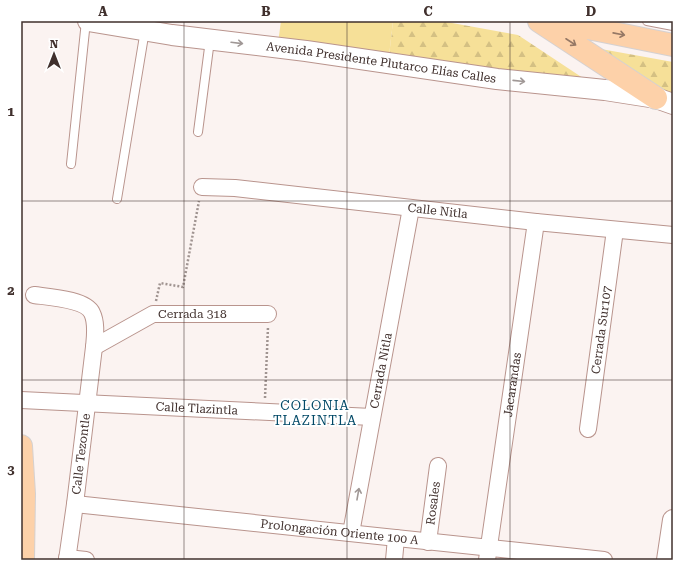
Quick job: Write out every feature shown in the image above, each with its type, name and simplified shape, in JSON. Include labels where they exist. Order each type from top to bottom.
[{"type":"main road","points":[[539,21],[665,101]]},
{"type":"main road","points":[[553,21],[673,45]]},
{"type":"main road","points":[[21,446],[24,494],[23,560]]},
{"type":"street","name":"Avenida Presidente Plutarco Elías Calles","points":[[87,21],[172,28],[210,40],[306,51],[497,79],[605,90],[665,101]]},
{"type":"street","name":"Calle Nitla","points":[[202,187],[235,188],[536,222],[673,235]]},
{"type":"street","name":"Cerrada Nitla","points":[[351,533],[411,208]]},
{"type":"street","name":"Jacarandas","points":[[488,554],[536,222]]},
{"type":"street","name":"Cerrada Sur107","points":[[588,429],[615,230]]},
{"type":"street","name":"Calle Tezontle","points":[[34,295],[69,299],[81,304],[92,311],[95,323],[94,347],[67,559]]},
{"type":"street","name":"Cerrada 318","points":[[153,314],[268,314]]},
{"type":"street","points":[[94,347],[153,314]]},
{"type":"street","name":"Calle Tlazintla","points":[[21,400],[372,417]]},
{"type":"street","name":"Rosales","points":[[428,542],[438,466]]},
{"type":"street","name":"Prolongación Oriente 100 A","points":[[75,504],[396,538],[428,542],[488,554],[604,560]]},
{"type":"street","points":[[667,560],[673,520]]},
{"type":"street","points":[[394,560],[396,538]]},
{"type":"street","points":[[67,559],[86,560]]},
{"type":"lane","points":[[71,164],[87,21]]},
{"type":"lane","points":[[647,21],[673,26]]},
{"type":"lane","points":[[117,199],[145,26]]},
{"type":"lane","points":[[198,132],[210,40]]},
{"type":"path","name":"Cerrada 318","points":[[153,314],[160,283],[182,287],[202,187]]},
{"type":"path","points":[[265,411],[268,314]]},
{"type":"green space","points":[[281,21],[393,21],[389,56],[278,43]]},
{"type":"green space","points":[[393,21],[441,21],[518,35],[598,88],[389,56]]},
{"type":"green space","points":[[601,49],[673,62],[673,95],[671,95]]},
{"type":"district","name":"COLONIA TLAZINTLA","points":[[315,412]]}]
